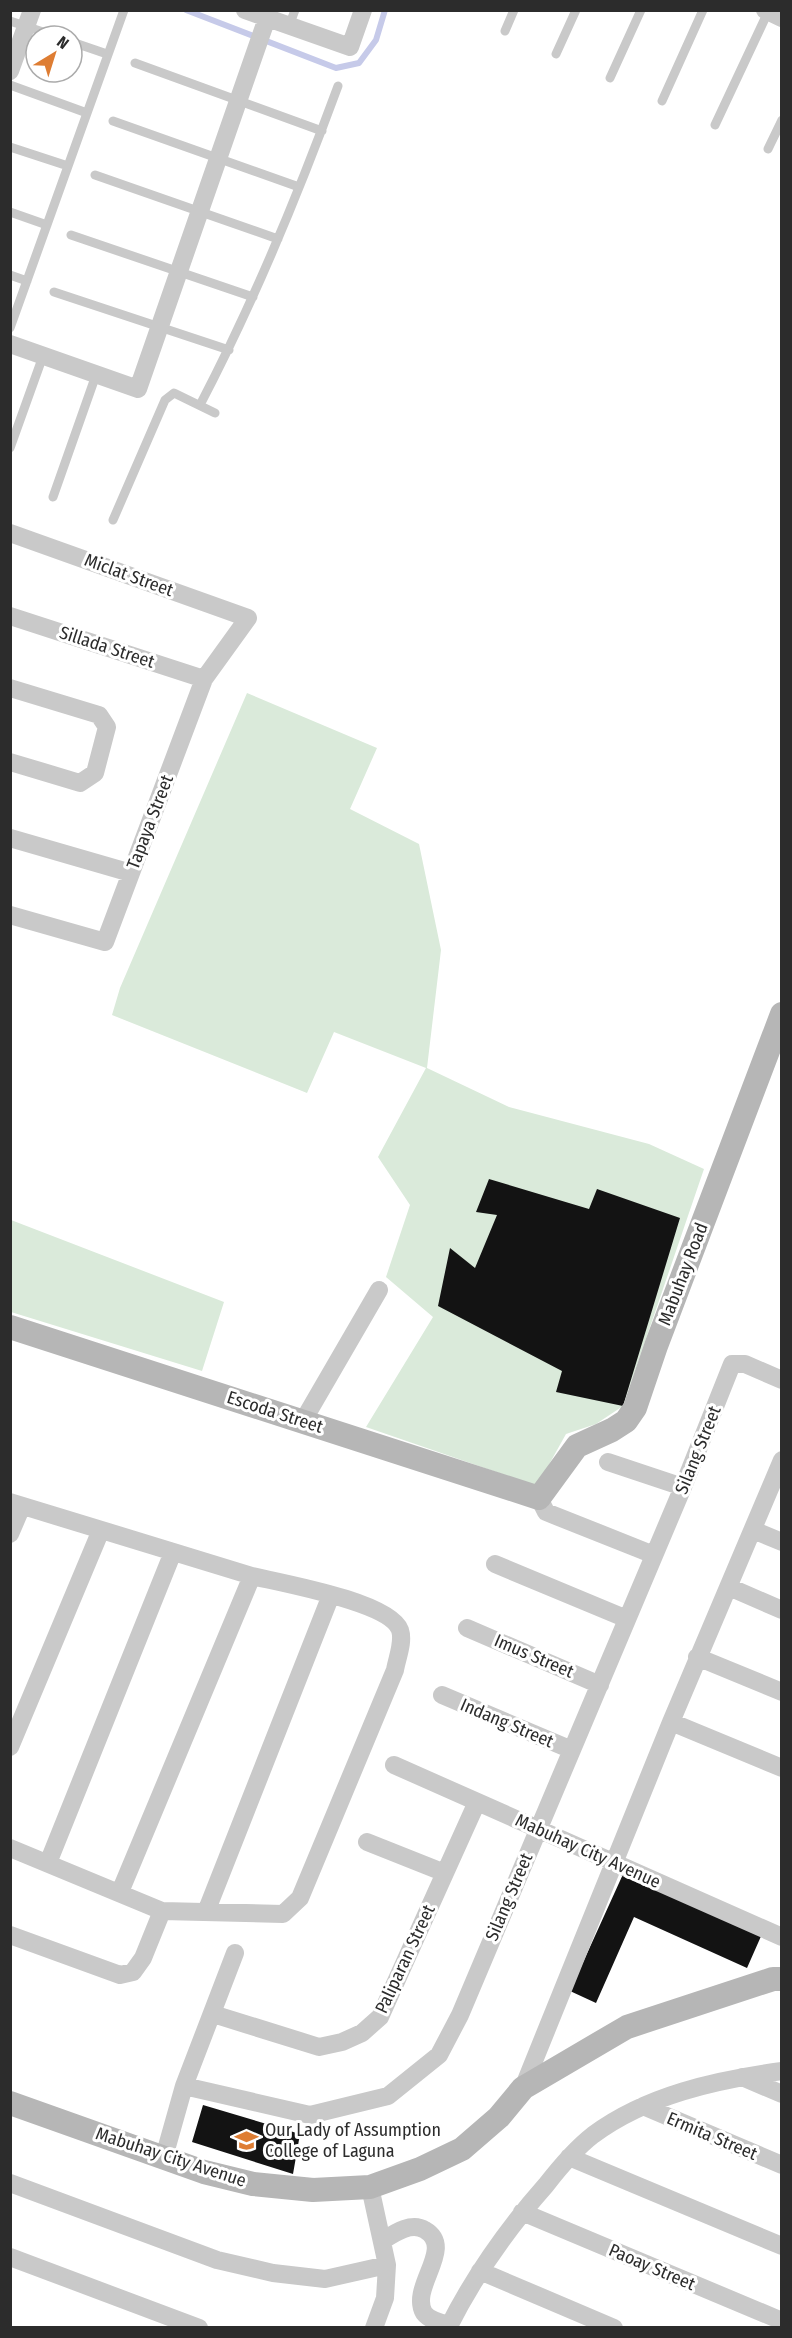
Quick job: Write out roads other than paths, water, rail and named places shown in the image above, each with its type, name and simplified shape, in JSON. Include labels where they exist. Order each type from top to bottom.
[{"type":"street","points":[[245,10],[267,18],[292,18],[350,46],[363,10]]},
{"type":"street","points":[[10,344],[138,389],[267,18]]},
{"type":"street","points":[[10,71],[23,19]]},
{"type":"street","name":"Miclat Street","points":[[10,533],[248,618]]},
{"type":"street","name":"Sillada Street","points":[[10,616],[204,679]]},
{"type":"street","name":"Tapaya Street","points":[[10,915],[105,942],[204,679],[248,618]]},
{"type":"street","points":[[10,688],[99,715],[108,727],[95,773],[80,783],[10,762]]},
{"type":"street","points":[[10,838],[131,873]]},
{"type":"street","name":"Mabuhay Road","points":[[539,1498],[577,1446],[626,1421],[635,1408],[656,1346],[782,1014]]},
{"type":"street","points":[[303,1421],[379,1290]]},
{"type":"street","name":"Escoda Street","points":[[10,1327],[539,1498]]},
{"type":"street","name":"Silang Street","points":[[184,2086],[310,2115],[388,2096],[439,2055],[460,2015],[600,1685],[732,1364],[745,1364],[782,1380]]},
{"type":"street","points":[[523,2088],[670,1722],[782,1460]]},
{"type":"street","points":[[608,1462],[683,1487]]},
{"type":"street","points":[[539,1498],[546,1512],[654,1555]]},
{"type":"street","points":[[10,1534],[16,1504],[252,1576],[359,1603],[387,1614],[399,1627],[402,1638],[394,1670],[300,1898],[283,1914],[162,1911],[10,1848]]},
{"type":"street","points":[[10,1747],[101,1530]]},
{"type":"street","points":[[753,1530],[782,1542]]},
{"type":"street","points":[[48,1863],[173,1552]]},
{"type":"street","points":[[495,1564],[627,1619]]},
{"type":"street","points":[[120,1892],[252,1576]]},
{"type":"street","points":[[729,1587],[782,1610]]},
{"type":"street","points":[[206,1912],[331,1595]]},
{"type":"street","name":"Imus Street","points":[[467,1628],[600,1685]]},
{"type":"street","points":[[698,1658],[782,1692]]},
{"type":"street","name":"Indang Street","points":[[442,1695],[572,1750]]},
{"type":"street","points":[[670,1722],[782,1768]]},
{"type":"street","name":"Mabuhay City Avenue","points":[[394,1765],[782,1937]]},
{"type":"street","name":"Paliparan Street","points":[[213,2014],[319,2047],[342,2042],[362,2033],[380,2017],[477,1802]]},
{"type":"street","points":[[367,1842],[445,1873]]},
{"type":"street","points":[[10,1935],[120,1974],[133,1972],[143,1958],[162,1911]]},
{"type":"street","points":[[164,2157],[184,2086],[235,1953]]},
{"type":"street","name":"Mabuhay City Avenue","points":[[10,2103],[204,2172],[253,2184],[314,2190],[370,2187],[420,2169],[462,2149],[499,2117],[523,2088],[627,2027],[713,1997],[773,1979],[782,1979]]},
{"type":"street","points":[[382,2241],[407,2228],[427,2230],[433,2237],[436,2245],[435,2259],[423,2286],[421,2300],[423,2312],[430,2319],[448,2326],[480,2271],[522,2212],[569,2157],[594,2135],[643,2106],[684,2091],[741,2076],[782,2071]]},
{"type":"street","points":[[741,2076],[782,2094]]},
{"type":"street","name":"Ermita Street","points":[[643,2106],[782,2165]]},
{"type":"street","points":[[569,2157],[782,2247]]},
{"type":"street","points":[[10,2183],[217,2260],[273,2273],[325,2279],[387,2265]]},
{"type":"street","points":[[370,2187],[387,2265],[385,2298],[374,2328]]},
{"type":"street","name":"Paoay Street","points":[[522,2212],[782,2321]]},
{"type":"street","points":[[10,2257],[199,2328]]},
{"type":"street","points":[[480,2271],[614,2328]]},
{"type":"lane","points":[[10,328],[124,10]]},
{"type":"lane","points":[[505,31],[514,10]]},
{"type":"lane","points":[[556,54],[576,10]]},
{"type":"lane","points":[[610,78],[641,10]]},
{"type":"lane","points":[[662,101],[703,10]]},
{"type":"lane","points":[[715,125],[772,13]]},
{"type":"lane","points":[[84,46],[107,54]]},
{"type":"lane","points":[[135,63],[322,131]]},
{"type":"lane","points":[[10,85],[87,113]]},
{"type":"lane","points":[[200,405],[229,350],[253,297],[322,131],[338,86]]},
{"type":"lane","points":[[768,148],[782,120]]},
{"type":"lane","points":[[113,121],[299,187]]},
{"type":"lane","points":[[10,147],[68,166]]},
{"type":"lane","points":[[95,175],[278,239]]},
{"type":"lane","points":[[10,212],[47,225]]},
{"type":"lane","points":[[71,235],[253,297]]},
{"type":"lane","points":[[10,275],[27,281]]},
{"type":"lane","points":[[54,292],[229,350]]},
{"type":"lane","points":[[10,448],[43,356]]},
{"type":"lane","points":[[53,497],[96,375]]},
{"type":"lane","points":[[113,520],[165,400],[174,393],[215,413]]},
{"type":"waterway","points":[[186,10],[336,68],[359,63],[376,40],[385,10]]},
{"type":"place","name":"Our Lady of Assumption College of Laguna","points":[[247,2140]]}]
